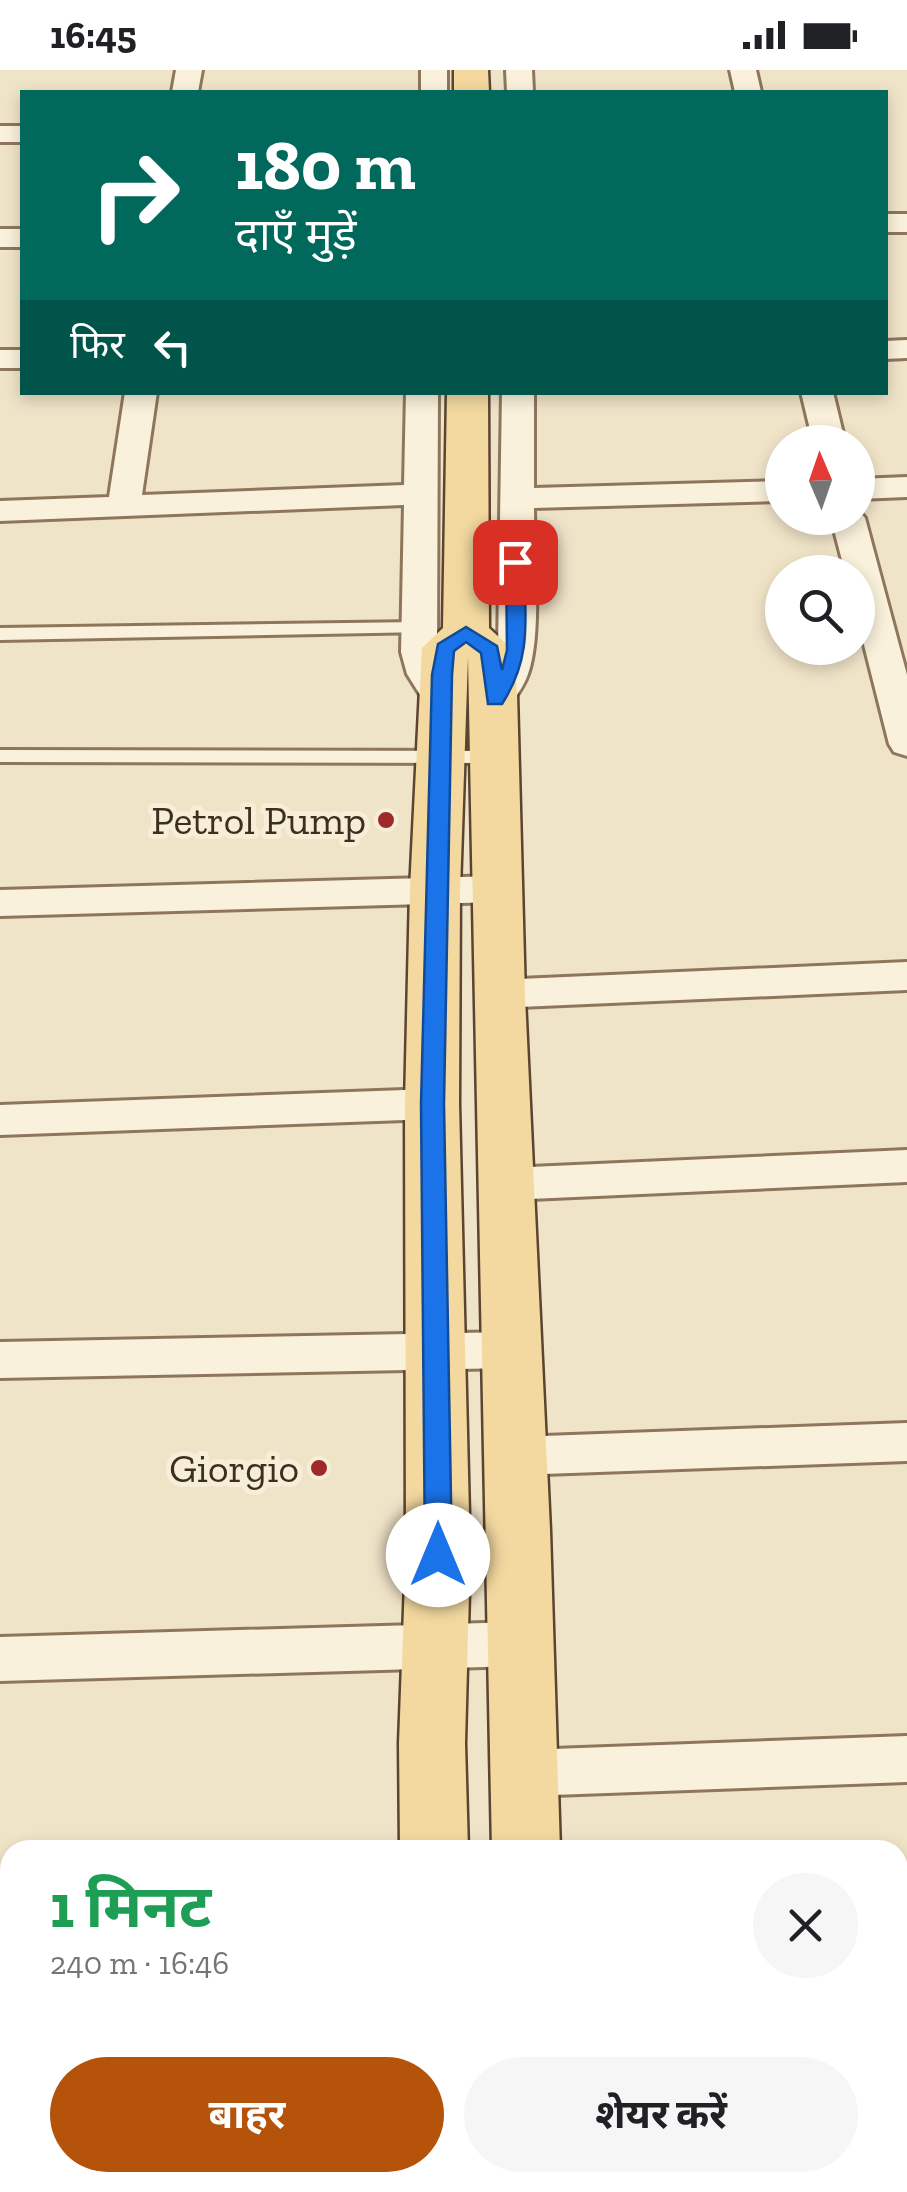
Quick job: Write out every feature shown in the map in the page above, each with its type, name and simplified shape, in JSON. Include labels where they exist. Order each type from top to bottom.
[{"type":"main road","points":[[468,395],[445,648],[469,728],[497,889],[526,1840]]},
{"type":"main road","points":[[434,1840],[438,1351],[432,1104],[435,890],[469,728]]},
{"type":"street","points":[[124,504],[140,395]]},
{"type":"street","points":[[422,395],[419,494],[450,623]]},
{"type":"street","points":[[469,728],[510,676],[516,650],[518,395]]},
{"type":"street","points":[[818,395],[825,425]]},
{"type":"street","points":[[875,488],[907,487]]},
{"type":"street","points":[[516,500],[765,492]]},
{"type":"street","points":[[0,511],[419,494]]},
{"type":"street","points":[[852,535],[907,744]]},
{"type":"street","points":[[0,903],[497,889]]},
{"type":"street","points":[[499,994],[907,976]]},
{"type":"street","points":[[0,1120],[432,1104]]},
{"type":"street","points":[[508,1184],[907,1166]]},
{"type":"street","points":[[0,1360],[514,1350]]},
{"type":"street","points":[[516,1456],[907,1442]]},
{"type":"street","points":[[0,1659],[520,1644]]},
{"type":"street","points":[[526,1772],[907,1759]]},
{"type":"lane","points":[[0,634],[450,623]]},
{"type":"lane","points":[[0,756],[469,728]]},
{"type":"place","name":"Petrol Pump","points":[[386,820]]},
{"type":"place","name":"Giorgio","points":[[319,1468]]},
{"type":"route","points":[[438,1555],[432,1104],[442,675],[445,648],[466,633],[490,650],[495,700],[510,676],[516,650],[515,562]]}]
